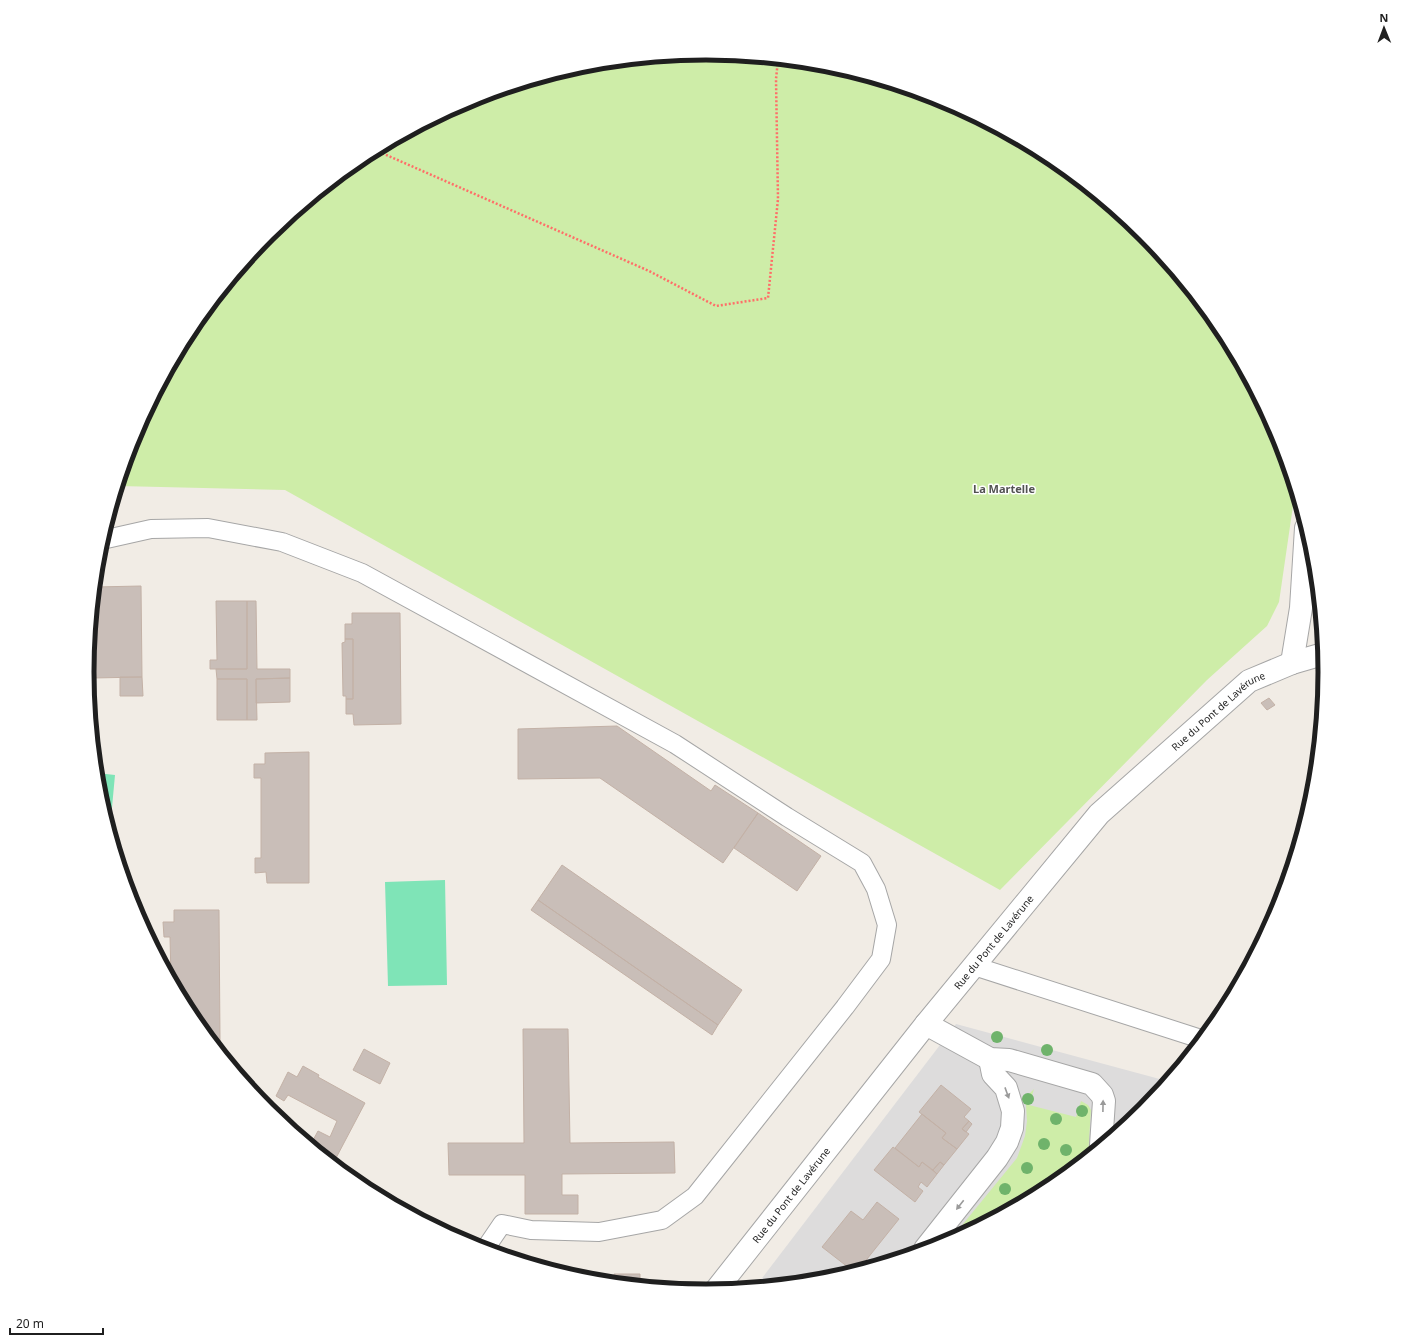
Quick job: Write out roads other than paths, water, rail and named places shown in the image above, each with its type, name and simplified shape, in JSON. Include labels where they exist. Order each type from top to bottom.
[{"type":"street","points":[[1292,663],[1301,608],[1305,548]]},
{"type":"street","name":"Rue du Pont de Lavérune","points":[[721,1284],[926,1024],[1099,814],[1249,681],[1292,663],[1318,656]]},
{"type":"street","points":[[926,1024],[990,1060],[1009,1060],[1092,1084],[1102,1095],[1104,1101],[1101,1139]]},
{"type":"street","points":[[932,1240],[997,1158],[1007,1142],[1012,1128],[1013,1111],[1006,1088],[993,1074],[990,1060]]},
{"type":"lane","points":[[109,538],[151,529],[208,528],[282,542],[362,573],[675,744],[862,863],[876,889],[887,924],[881,959],[696,1196],[662,1220],[599,1232],[531,1230],[502,1224],[489,1244]]},
{"type":"lane","points":[[974,966],[1197,1038]]},
{"type":"district","name":"La Martelle","points":[[1004,489]]}]
